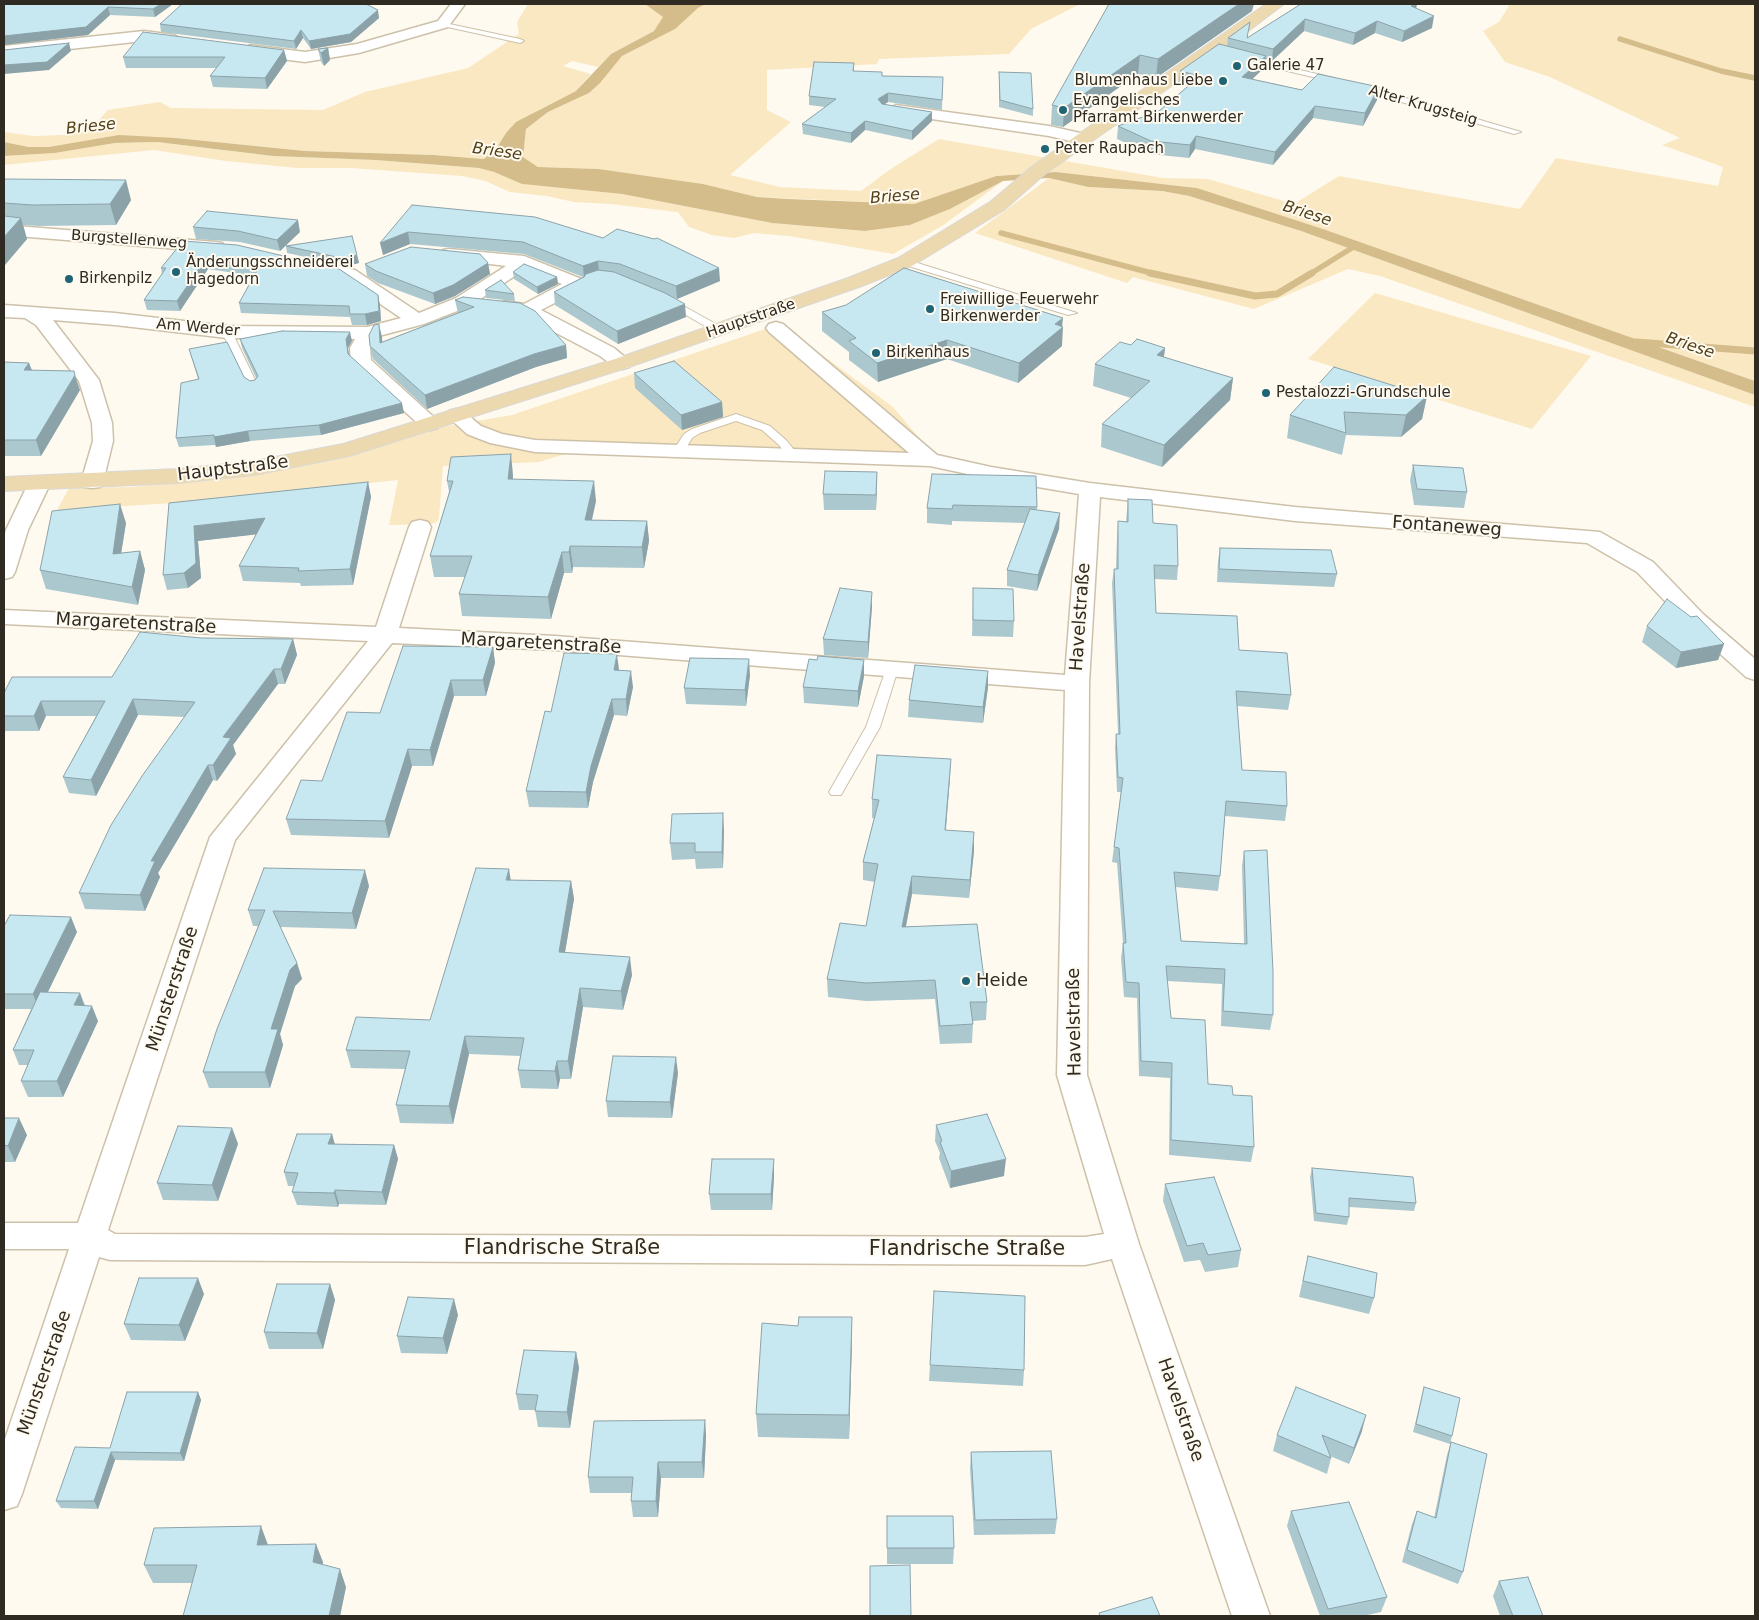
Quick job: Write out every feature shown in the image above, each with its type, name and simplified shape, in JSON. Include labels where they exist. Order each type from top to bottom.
[{"type":"main road","points":[[1083,139],[1218,52],[1276,4]]},
{"type":"main road","name":"Hauptstraße","points":[[4,484],[92,482],[213,473],[294,461],[349,448],[430,424],[622,363],[811,299],[905,262],[941,242],[989,211],[1040,169],[1083,139]]},
{"type":"street","points":[[238,48],[304,56],[322,56],[390,41],[443,24],[458,4]]},
{"type":"street","points":[[144,36],[157,25]]},
{"type":"street","points":[[4,51],[144,36],[191,42]]},
{"type":"street","points":[[888,109],[1050,131],[1083,139]]},
{"type":"street","name":"Burgstellenweg","points":[[4,230],[232,248]]},
{"type":"street","points":[[428,252],[524,262],[581,283],[528,310]]},
{"type":"street","points":[[294,262],[348,274],[417,320]]},
{"type":"street","name":"Am Werder","points":[[4,312],[116,319],[227,332],[368,332],[417,320],[463,302],[524,262]]},
{"type":"street","points":[[348,274],[366,268]]},
{"type":"street","name":"Am Werder","points":[[463,302],[528,310],[607,352],[622,363]]},
{"type":"street","points":[[29,313],[52,329],[89,380],[102,424],[103,441],[92,482]]},
{"type":"street","name":"Hauptstraße","points":[[776,328],[930,460]]},
{"type":"street","points":[[368,332],[360,348],[361,362],[430,424]]},
{"type":"street","name":"Hauptstraße","points":[[456,415],[474,430],[523,445],[930,460],[991,473],[1090,489]]},
{"type":"street","points":[[4,572],[16,530],[39,484]]},
{"type":"street","name":"Fontaneweg","points":[[1090,489],[1295,514],[1592,537],[1645,567],[1695,619],[1755,672]]},
{"type":"street","name":"Havelstraße","points":[[1090,489],[1077,682],[1072,1075],[1123,1244],[1251,1616]]},
{"type":"street","points":[[4,507],[28,504]]},
{"type":"street","name":"Münsterstraße","points":[[4,1494],[223,837],[385,636],[420,527]]},
{"type":"street","name":"Margaretenstraße","points":[[4,617],[555,643],[1077,682]]},
{"type":"street","name":"Flandrische Straße","points":[[4,1236],[91,1236],[110,1247],[1085,1251],[1123,1244]]},
{"type":"lane","points":[[443,24],[520,41]]},
{"type":"lane","points":[[1241,57],[1342,83]]},
{"type":"lane","name":"Alter Krugsteig","points":[[1351,85],[1517,132]]},
{"type":"lane","points":[[905,262],[1072,313]]},
{"type":"lane","points":[[658,296],[684,308],[719,330]]},
{"type":"lane","points":[[227,332],[253,386]]},
{"type":"lane","points":[[679,451],[688,436],[696,431],[736,417],[766,428],[784,443],[792,455]]},
{"type":"lane","points":[[836,792],[873,727],[892,669]]},
{"type":"shaded area","points":[[528,4],[645,4],[664,17],[654,31],[611,54],[598,67],[572,61],[563,66],[591,74],[576,91],[537,111],[506,133],[496,149],[484,159],[434,155],[305,151],[176,138],[49,147],[29,147],[4,142],[4,132],[33,136],[63,135],[90,130],[108,110],[160,102],[171,108],[323,110],[365,92],[468,68],[519,34],[517,22]]},
{"type":"shaded area","points":[[706,4],[1080,4],[1031,29],[1009,54],[879,59],[877,64],[767,70],[767,110],[791,122],[730,175],[780,187],[861,191],[892,168],[939,139],[1163,178],[1208,179],[1294,204],[1339,176],[1520,209],[1556,158],[1718,186],[1723,167],[1662,145],[1680,138],[1550,77],[1505,62],[1483,31],[1499,22],[1510,4],[1755,4],[1755,381],[1323,229],[1197,188],[1056,172],[996,176],[914,204],[757,197],[703,184],[599,169],[538,167],[523,157],[526,129],[548,112],[589,93],[622,56],[674,29],[698,8]]},
{"type":"shaded area","points":[[157,142],[273,156],[375,160],[479,168],[523,184],[622,194],[772,223],[865,231],[910,225],[950,209],[1003,181],[942,226],[893,254],[789,236],[754,233],[734,238],[712,235],[689,227],[678,212],[574,202],[547,196],[510,192],[485,181],[462,176],[351,168],[297,168],[226,161],[154,150],[4,165],[4,156],[55,153],[115,143]]},
{"type":"shaded area","points":[[1049,178],[1088,187],[1162,191],[1189,196],[1301,231],[1755,395],[1755,407],[1380,276],[1348,269],[1254,309],[1133,277],[1127,283],[975,233]]},
{"type":"shaded area","points":[[1375,293],[1591,356],[1532,429],[1308,359]]},
{"type":"shaded area","points":[[780,324],[893,407],[936,458],[569,453],[539,462],[443,466],[439,518],[437,522],[431,524],[389,525],[398,480],[191,502],[57,510],[69,488],[133,487],[318,458],[441,427],[512,415]]},
{"type":"water","name":"Briese","points":[[645,4],[706,4],[698,8],[675,29],[622,56],[600,83],[589,93],[548,112],[526,129],[523,157],[538,167],[599,169],[703,184],[757,197],[789,199],[914,204],[996,176],[1056,172],[1197,188],[1323,229],[1755,381],[1755,395],[1301,231],[1189,196],[1162,191],[1088,187],[1049,178],[1003,181],[950,209],[910,225],[865,231],[772,223],[622,194],[522,184],[479,168],[375,160],[273,156],[157,142],[115,143],[55,153],[4,156],[4,142],[29,147],[49,147],[119,135],[176,138],[305,151],[434,155],[484,159],[496,149],[516,122],[576,91],[611,54],[654,31],[663,17]]},
{"type":"building","points":[[4,4],[161,4],[153,9],[108,7],[86,27],[4,36]]},
{"type":"building","points":[[182,4],[366,4],[378,10],[350,34],[309,41],[301,30],[294,41],[160,24]]},
{"type":"building","points":[[1109,4],[1239,4],[1158,59],[1140,55],[1064,108],[1052,105]]},
{"type":"building","points":[[1301,4],[1417,4],[1411,6],[1434,16],[1404,31],[1377,21],[1355,33],[1305,19],[1273,49],[1228,38],[1250,22],[1247,38]]},
{"type":"building","points":[[143,32],[284,50],[265,78],[210,76],[225,57],[123,57]]},
{"type":"building","points":[[69,43],[47,62],[4,65],[4,50]]},
{"type":"building","points":[[1219,44],[1266,56],[1242,77],[1302,90],[1318,74],[1379,87],[1365,113],[1315,106],[1275,152],[1196,136],[1190,145],[1151,141],[1118,126],[1159,111],[1200,76],[1180,71]]},
{"type":"building","points":[[328,48],[321,53],[318,49]]},
{"type":"building","points":[[814,62],[854,63],[853,71],[882,72],[882,76],[943,77],[942,100],[888,93],[878,99],[882,104],[932,112],[912,131],[865,121],[851,133],[802,124],[836,99],[809,96]]},
{"type":"building","points":[[999,72],[1031,73],[1033,109],[1000,100]]},
{"type":"building","points":[[4,179],[126,180],[110,204],[33,205],[4,203]]},
{"type":"building","points":[[412,205],[535,217],[603,238],[617,229],[654,239],[657,238],[719,268],[676,286],[620,264],[598,261],[583,266],[523,242],[408,232],[380,243]]},
{"type":"building","points":[[207,211],[298,220],[277,240],[238,231],[193,227]]},
{"type":"building","points":[[4,216],[21,218],[4,237]]},
{"type":"building","points":[[352,236],[357,255],[346,259],[286,246]]},
{"type":"building","points":[[183,241],[237,245],[339,269],[378,295],[379,311],[365,314],[350,314],[349,306],[239,303],[259,267],[206,258],[177,301],[144,300],[166,268],[161,268]]},
{"type":"building","points":[[411,247],[480,254],[488,263],[453,285],[433,293],[376,271],[365,264]]},
{"type":"building","points":[[524,264],[557,277],[537,287],[513,272]]},
{"type":"building","points":[[904,268],[1063,318],[1055,324],[1063,327],[1019,363],[947,340],[877,363],[849,341],[856,338],[822,312],[846,305]]},
{"type":"building","points":[[598,270],[614,272],[665,293],[685,304],[617,331],[554,292],[584,277],[586,274]]},
{"type":"building","points":[[501,280],[514,294],[485,290]]},
{"type":"building","points":[[463,297],[520,303],[535,311],[566,345],[534,354],[425,395],[370,346],[369,335],[374,325],[379,324],[380,343],[474,307],[455,300]]},
{"type":"building","points":[[282,331],[350,332],[346,339],[348,354],[402,403],[319,425],[248,431],[214,437],[214,435],[176,438],[181,383],[199,379],[189,349],[227,342],[244,377],[250,381],[255,380],[258,376],[240,339]]},
{"type":"building","points":[[1137,339],[1165,348],[1157,355],[1233,378],[1164,445],[1102,424],[1150,381],[1095,364],[1120,342],[1131,345]]},
{"type":"building","points":[[674,361],[722,402],[681,415],[634,373]]},
{"type":"building","points":[[4,362],[29,363],[24,370],[74,371],[75,375],[36,440],[4,440]]},
{"type":"building","points":[[1334,367],[1427,396],[1406,415],[1344,412],[1346,433],[1290,415]]},
{"type":"building","points":[[511,454],[508,479],[594,481],[585,520],[647,521],[642,547],[570,546],[569,552],[562,552],[548,597],[459,594],[472,556],[430,556],[453,481],[447,481],[451,457]]},
{"type":"building","points":[[1413,465],[1463,468],[1467,492],[1417,489]]},
{"type":"building","points":[[825,471],[877,472],[876,495],[823,494]]},
{"type":"building","points":[[932,474],[1036,476],[1037,507],[953,505],[952,509],[927,508]]},
{"type":"building","points":[[368,482],[350,569],[298,571],[299,568],[239,566],[265,518],[194,526],[196,563],[184,573],[163,575],[169,503]]},
{"type":"building","points":[[1128,499],[1152,500],[1153,523],[1177,525],[1178,566],[1154,565],[1156,613],[1237,616],[1239,650],[1287,653],[1291,695],[1236,691],[1242,770],[1286,772],[1287,806],[1226,801],[1220,876],[1174,872],[1181,941],[1247,944],[1244,851],[1267,850],[1273,971],[1273,1015],[1223,1011],[1225,969],[1166,966],[1171,1018],[1205,1020],[1208,1084],[1232,1086],[1233,1095],[1252,1096],[1254,1147],[1171,1140],[1172,1063],[1141,1061],[1139,983],[1126,982],[1123,943],[1126,943],[1119,848],[1114,847],[1123,778],[1118,777],[1116,734],[1120,734],[1114,569],[1118,569],[1118,521],[1128,522]]},
{"type":"building","points":[[120,504],[113,554],[140,551],[132,587],[40,570],[52,511]]},
{"type":"building","points":[[1030,509],[1060,513],[1038,575],[1007,570]]},
{"type":"building","points":[[1220,548],[1331,550],[1337,574],[1219,569]]},
{"type":"building","points":[[840,588],[872,592],[868,642],[823,639]]},
{"type":"building","points":[[973,588],[1013,589],[1014,621],[973,620]]},
{"type":"building","points":[[1667,599],[1691,617],[1697,616],[1724,644],[1681,652],[1647,626]]},
{"type":"building","points":[[140,632],[201,638],[293,639],[281,669],[274,669],[223,737],[231,738],[213,765],[208,765],[151,861],[155,861],[140,895],[79,893],[111,825],[142,776],[195,702],[133,699],[91,780],[63,777],[105,701],[41,701],[34,716],[4,716],[4,693],[12,677],[112,677]]},
{"type":"building","points":[[403,646],[493,647],[483,680],[451,680],[430,750],[408,749],[385,821],[286,819],[301,780],[322,781],[347,712],[380,713]]},
{"type":"building","points":[[564,653],[617,654],[614,670],[631,671],[626,699],[612,699],[591,766],[586,792],[526,791],[545,711],[551,712]]},
{"type":"building","points":[[818,656],[864,660],[858,691],[803,687],[809,659],[817,660]]},
{"type":"building","points":[[690,658],[749,659],[745,690],[684,688]]},
{"type":"building","points":[[915,665],[988,671],[983,707],[909,700]]},
{"type":"building","points":[[877,755],[951,759],[945,830],[974,832],[970,880],[912,876],[902,927],[977,924],[987,1002],[970,1002],[973,1024],[940,1026],[935,980],[866,983],[827,979],[840,923],[866,926],[878,864],[863,862],[879,800],[872,799]]},
{"type":"building","points":[[723,813],[722,852],[695,852],[695,843],[670,843],[672,814]]},
{"type":"building","points":[[264,868],[365,870],[352,913],[273,911],[297,963],[290,970],[271,1029],[278,1029],[265,1072],[203,1072],[217,1029],[265,910],[248,910]]},
{"type":"building","points":[[476,868],[509,869],[506,880],[571,881],[559,952],[630,957],[621,991],[580,988],[568,1061],[557,1061],[555,1071],[518,1070],[524,1038],[465,1036],[449,1106],[396,1105],[410,1051],[346,1050],[356,1017],[430,1020]]},
{"type":"building","points":[[10,915],[71,917],[33,994],[4,994],[4,926]]},
{"type":"building","points":[[40,992],[80,993],[74,1005],[92,1006],[57,1081],[21,1081],[34,1050],[13,1050]]},
{"type":"building","points":[[613,1056],[676,1057],[670,1102],[606,1101]]},
{"type":"building","points":[[987,1114],[1006,1159],[951,1171],[936,1125]]},
{"type":"building","points":[[4,1118],[19,1118],[8,1146],[4,1145]]},
{"type":"building","points":[[178,1126],[232,1128],[212,1185],[157,1183]]},
{"type":"building","points":[[297,1134],[332,1134],[328,1144],[394,1145],[382,1192],[335,1190],[334,1193],[292,1192],[298,1173],[284,1172]]},
{"type":"building","points":[[712,1159],[774,1159],[771,1194],[709,1194]]},
{"type":"building","points":[[1312,1168],[1413,1177],[1416,1203],[1349,1198],[1349,1217],[1316,1213]]},
{"type":"building","points":[[1214,1177],[1241,1250],[1208,1255],[1203,1243],[1187,1246],[1165,1184]]},
{"type":"building","points":[[1308,1256],[1377,1273],[1374,1298],[1303,1281]]},
{"type":"building","points":[[139,1278],[198,1278],[179,1325],[124,1324]]},
{"type":"building","points":[[277,1284],[330,1284],[317,1333],[264,1332]]},
{"type":"building","points":[[934,1291],[1025,1296],[1024,1370],[930,1365]]},
{"type":"building","points":[[408,1297],[454,1299],[443,1338],[397,1336]]},
{"type":"building","points":[[799,1317],[852,1317],[849,1415],[756,1414],[762,1323],[798,1326]]},
{"type":"building","points":[[524,1350],[576,1352],[567,1412],[535,1411],[538,1395],[516,1394]]},
{"type":"building","points":[[1296,1387],[1366,1415],[1354,1448],[1322,1435],[1331,1458],[1277,1435]]},
{"type":"building","points":[[1424,1387],[1460,1398],[1452,1436],[1416,1424]]},
{"type":"building","points":[[127,1392],[198,1392],[180,1453],[111,1452],[94,1501],[56,1501],[75,1447],[110,1448]]},
{"type":"building","points":[[705,1420],[702,1462],[658,1462],[656,1501],[631,1501],[633,1477],[588,1477],[594,1421]]},
{"type":"building","points":[[1451,1442],[1487,1454],[1463,1572],[1407,1550],[1417,1511],[1436,1518]]},
{"type":"building","points":[[1051,1451],[1057,1519],[975,1520],[971,1452]]},
{"type":"building","points":[[1349,1502],[1387,1597],[1328,1609],[1291,1511]]},
{"type":"building","points":[[887,1516],[953,1516],[954,1548],[887,1548]]},
{"type":"building","points":[[261,1526],[257,1545],[316,1544],[313,1562],[340,1569],[329,1616],[183,1616],[197,1565],[144,1565],[154,1528]]},
{"type":"building","points":[[910,1565],[911,1616],[870,1616],[870,1566]]},
{"type":"building","points":[[1528,1577],[1543,1616],[1513,1616],[1499,1581]]},
{"type":"building","points":[[1152,1597],[1160,1616],[1100,1616],[1099,1613]]},
{"type":"waterway","points":[[1620,39],[1721,71],[1755,78]]},
{"type":"waterway","points":[[1001,233],[1155,274]]},
{"type":"waterway","points":[[1310,274],[1355,246]]},
{"type":"waterway","points":[[1150,273],[1255,296],[1277,294],[1312,273]]},
{"type":"waterway","name":"Briese","points":[[1636,342],[1755,351]]},
{"type":"place","name":"Galerie 47","points":[[1237,66]]},
{"type":"place","name":"Blumenhaus Liebe","points":[[1223,81]]},
{"type":"place","name":"Evangelisches Pfarramt Birkenwerder","points":[[1063,110]]},
{"type":"place","name":"Peter Raupach","points":[[1045,149]]},
{"type":"place","name":"Änderungsschneiderei Hagedorn","points":[[176,272]]},
{"type":"place","name":"Birkenpilz","points":[[69,279]]},
{"type":"place","name":"Freiwillige Feuerwehr Birkenwerder","points":[[930,309]]},
{"type":"place","name":"Birkenhaus","points":[[876,353]]},
{"type":"place","name":"Pestalozzi-Grundschule","points":[[1266,393]]},
{"type":"place","name":"Heide","points":[[966,981]]}]
